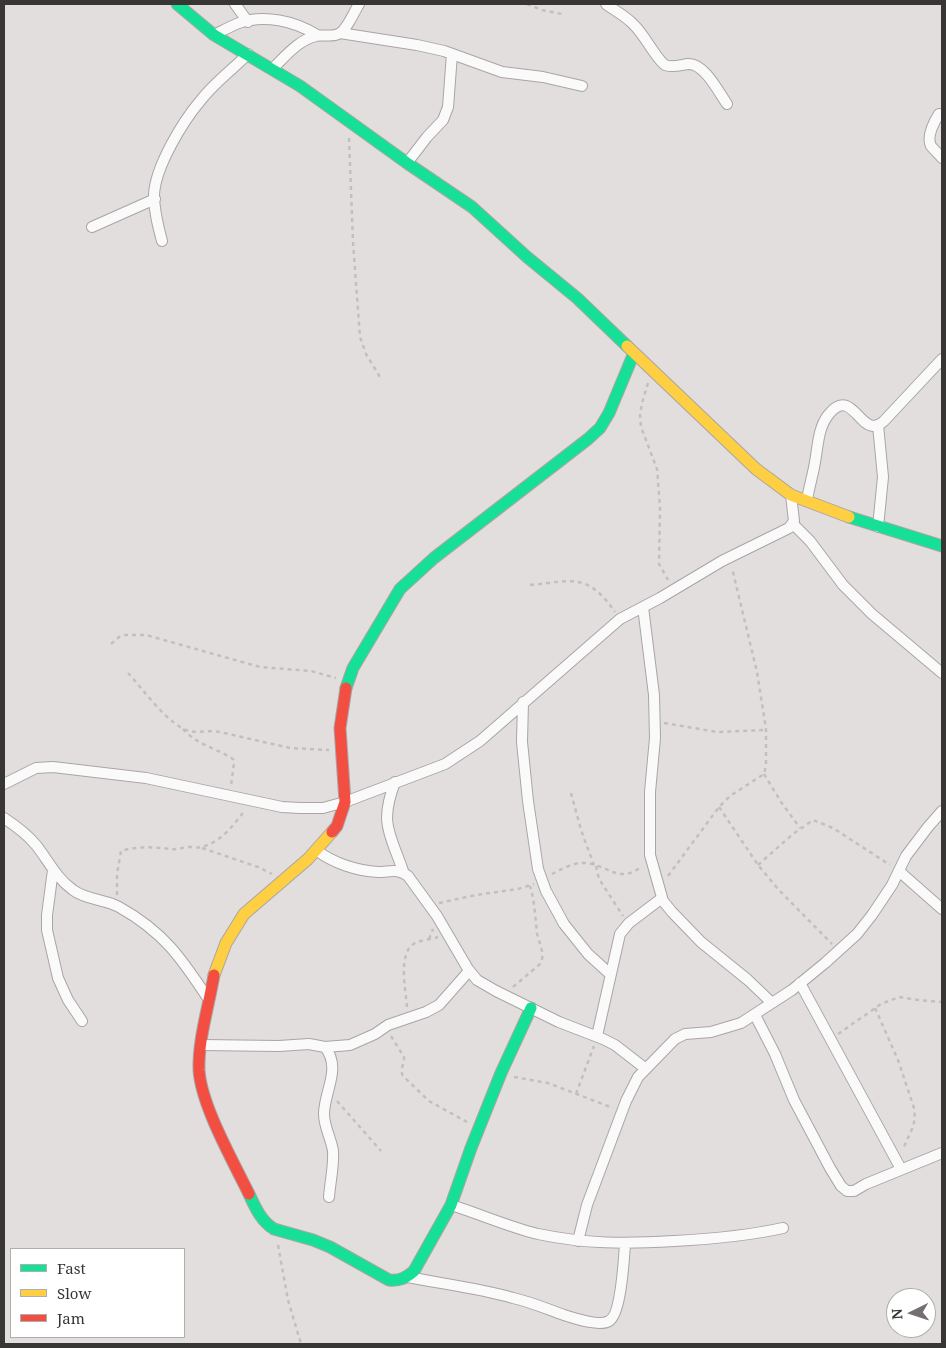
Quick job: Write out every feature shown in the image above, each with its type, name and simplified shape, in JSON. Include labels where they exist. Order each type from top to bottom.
[{"type":"street","points":[[177,4],[214,35],[300,86],[366,132],[407,164],[472,206],[527,257],[577,298],[743,457],[791,495],[843,515],[942,546]]},
{"type":"street","points":[[235,4],[248,22]]},
{"type":"street","points":[[272,69],[301,42],[317,35],[336,35],[340,33],[346,27],[360,4]]},
{"type":"street","points":[[606,4],[634,24],[663,64],[669,66],[691,64],[698,66],[727,104]]},
{"type":"street","points":[[214,35],[238,23],[279,20],[305,28],[317,35]]},
{"type":"street","points":[[340,33],[417,45],[452,54],[502,72],[543,77],[582,86]]},
{"type":"street","points":[[162,241],[156,218],[155,199],[158,174],[170,146],[201,100],[248,54]]},
{"type":"street","points":[[407,164],[427,137],[443,120],[448,107],[452,54]]},
{"type":"street","points":[[939,114],[932,129],[930,141],[942,158]]},
{"type":"street","points":[[92,226],[155,199]]},
{"type":"street","points":[[530,1008],[500,1074],[451,1205],[414,1271],[408,1277],[400,1281],[389,1280],[330,1247],[269,1226],[258,1212],[210,1112],[200,1080],[201,1045],[209,1000],[215,972],[226,943],[244,914],[308,859],[337,826],[346,802],[340,728],[344,694],[353,668],[400,589],[412,577],[600,428],[609,413],[634,353]]},
{"type":"street","points":[[807,500],[823,422],[831,411],[839,406],[847,406],[867,424],[871,426],[878,425],[884,422],[942,359]]},
{"type":"street","points":[[878,425],[883,477],[878,526]]},
{"type":"street","points":[[791,495],[793,524],[810,540],[843,585],[872,614],[942,673]]},
{"type":"street","points":[[4,784],[36,768],[53,768],[146,778],[282,806],[323,808],[346,802],[445,764],[480,741],[620,619],[729,558],[783,532],[793,524]]},
{"type":"street","points":[[643,607],[654,695],[655,722],[650,792],[652,859],[662,898],[672,912],[700,942],[748,980],[772,1003]]},
{"type":"street","points":[[523,702],[522,742],[534,845],[541,879],[556,912],[569,932],[588,954],[610,974]]},
{"type":"street","points":[[395,782],[386,818],[390,837],[403,871],[448,934],[469,971],[477,980],[503,995],[559,1022],[615,1045],[646,1069]]},
{"type":"street","points":[[578,1241],[587,1205],[622,1111],[638,1076],[675,1039],[685,1034],[711,1032],[741,1023],[800,983],[838,951],[857,934],[872,915],[900,872],[906,856],[942,811]]},
{"type":"street","points":[[4,818],[25,833],[36,844],[53,870],[73,890],[85,896],[118,906],[156,932],[172,947],[209,1000]]},
{"type":"street","points":[[316,850],[330,860],[361,869],[378,872],[403,871]]},
{"type":"street","points":[[53,870],[47,930],[58,978],[68,1000],[82,1021]]},
{"type":"street","points":[[900,872],[942,909]]},
{"type":"street","points":[[597,1036],[620,934],[629,923],[662,898]]},
{"type":"street","points":[[201,1045],[279,1046],[309,1044],[326,1047],[350,1045],[385,1027],[426,1012],[439,1005],[469,971]]},
{"type":"street","points":[[800,983],[899,1166]]},
{"type":"street","points":[[755,1015],[775,1054],[794,1100],[840,1186],[846,1190],[854,1191],[899,1166],[942,1153]]},
{"type":"street","points":[[326,1047],[332,1060],[331,1080],[324,1112],[325,1124],[333,1152],[329,1197]]},
{"type":"street","points":[[451,1205],[536,1233],[578,1241],[625,1244],[748,1235],[783,1228]]},
{"type":"street","points":[[408,1277],[506,1296],[566,1316],[601,1323],[608,1322],[612,1319],[618,1303],[622,1283],[625,1244]]},
{"type":"path","points":[[527,4],[542,10],[562,14]]},
{"type":"path","points":[[348,121],[353,242],[360,313],[360,337],[366,354],[380,377]]},
{"type":"path","points":[[653,369],[642,403],[641,427],[657,469],[660,507],[660,564],[662,572],[674,590]]},
{"type":"path","points":[[659,887],[719,807],[730,796],[764,774],[766,766],[766,730],[757,672],[729,558]]},
{"type":"path","points":[[530,585],[574,581],[584,583],[598,590],[620,619]]},
{"type":"path","points":[[111,644],[119,637],[125,635],[146,635],[260,667],[311,671],[348,682]]},
{"type":"path","points":[[128,673],[168,717],[183,728],[191,737],[233,759],[230,795]]},
{"type":"path","points":[[655,722],[717,732],[766,730]]},
{"type":"path","points":[[183,728],[190,731],[220,732],[290,748],[341,750]]},
{"type":"path","points":[[764,774],[800,828]]},
{"type":"path","points":[[571,793],[581,830],[600,878],[629,923]]},
{"type":"path","points":[[201,848],[214,842],[225,833],[253,800]]},
{"type":"path","points":[[719,807],[758,865],[778,889],[838,951]]},
{"type":"path","points":[[758,865],[800,828],[812,820],[833,828],[900,872]]},
{"type":"path","points":[[118,906],[117,874],[121,850],[201,848],[258,867],[283,880]]},
{"type":"path","points":[[429,906],[455,898],[530,886],[541,879],[580,863],[595,865],[607,871],[628,874],[635,872],[652,859]]},
{"type":"path","points":[[503,995],[540,964],[542,960],[535,900],[530,886]]},
{"type":"path","points":[[408,1018],[404,964],[409,948],[422,940],[448,934]]},
{"type":"path","points":[[831,1038],[888,1000],[899,997],[942,1002]]},
{"type":"path","points":[[875,1008],[898,1060],[914,1108],[915,1118],[913,1127],[899,1166]]},
{"type":"path","points":[[385,1027],[404,1057],[405,1060],[401,1070],[403,1076],[429,1101],[479,1129]]},
{"type":"path","points":[[576,1094],[592,1056],[597,1036]]},
{"type":"path","points":[[500,1074],[548,1083],[622,1111]]},
{"type":"path","points":[[329,1091],[381,1151]]},
{"type":"path","points":[[274,1229],[288,1300],[301,1344]]},
{"type":"traffic: fast","points":[[177,4],[214,35],[300,86],[472,207],[527,257],[577,298],[627,346]]},
{"type":"traffic: fast","points":[[346,688],[353,668],[400,589],[434,558],[600,428],[609,413],[634,353]]},
{"type":"traffic: fast","points":[[849,517],[942,546]]},
{"type":"traffic: fast","points":[[249,1194],[262,1218],[274,1229],[330,1247],[389,1280],[408,1276],[414,1271],[451,1205],[501,1073],[531,1008]]},
{"type":"traffic: slow","points":[[627,346],[756,469],[791,495],[849,517]]},
{"type":"traffic: slow","points":[[214,975],[226,943],[244,914],[308,859],[332,832]]},
{"type":"traffic: jam","points":[[332,832],[337,826],[345,802],[340,728],[346,688]]},
{"type":"traffic: jam","points":[[214,975],[200,1047],[199,1070],[201,1084],[211,1116],[249,1194]]}]
